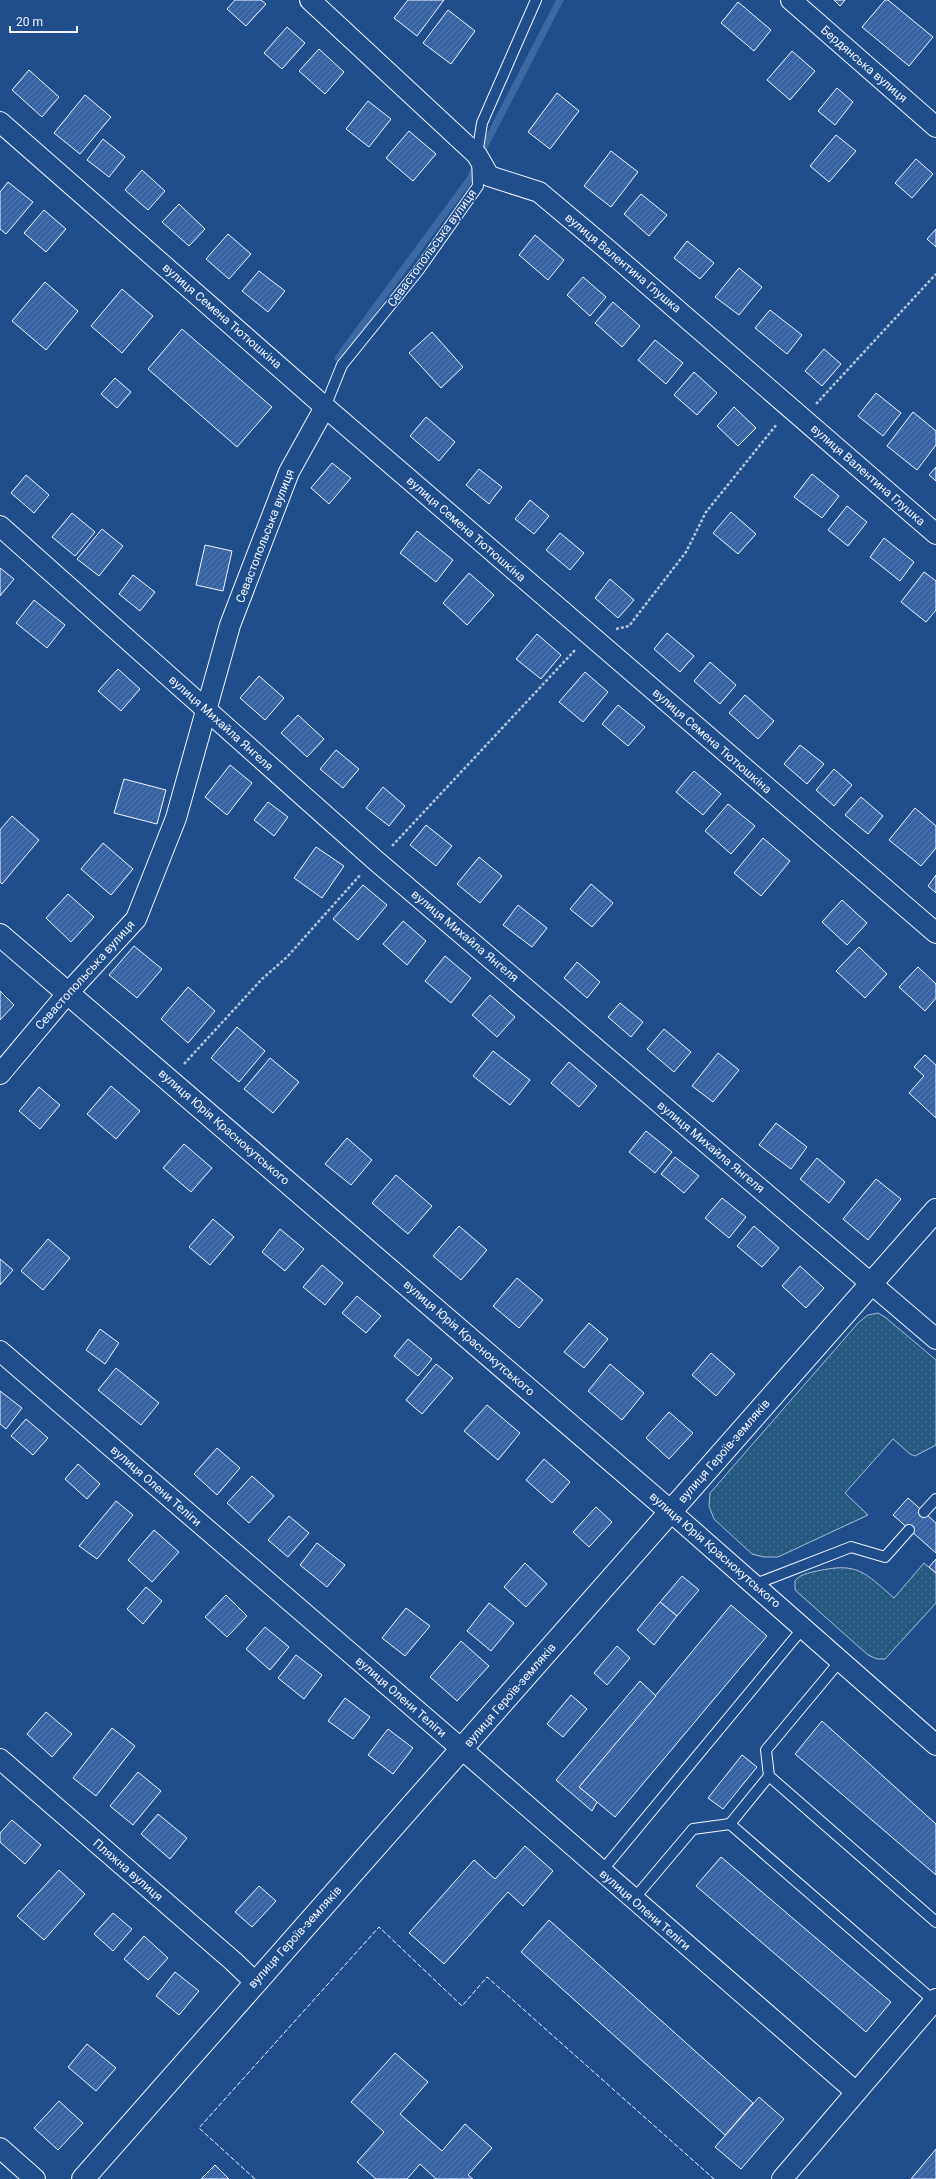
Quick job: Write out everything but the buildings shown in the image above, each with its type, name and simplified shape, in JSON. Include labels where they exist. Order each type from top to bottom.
[{"type":"main road","name":"вулиця Юрія Краснокутського","points":[[0,935],[671,1512]]},
{"type":"main road","name":"вулиця Героїв-земляків","points":[[83,2179],[936,1210]]},
{"type":"street","name":"вулиця Валентина Глушка","points":[[310,0],[477,155],[489,176],[539,192],[791,407],[936,534]]},
{"type":"street","name":"Бердянська вулиця","points":[[791,0],[936,127]]},
{"type":"street","name":"вулиця Семена Тютюшкіна","points":[[0,122],[325,407],[936,933]]},
{"type":"street","name":"Севастопольська вулиця","points":[[0,1074],[67,994],[136,918],[176,818],[230,626],[289,472],[325,407]]},
{"type":"street","name":"вулиця Михайла Янгеля","points":[[0,526],[374,859],[936,1339]]},
{"type":"street","name":"вулиця Олени Теліги","points":[[0,1351],[856,2092]]},
{"type":"street","name":"вулиця Юрія Краснокутського","points":[[671,1512],[936,1745]]},
{"type":"street","name":"Пляжна вулиця","points":[[0,1759],[233,1961],[255,1982]]},
{"type":"street","points":[[782,2179],[935,2000]]},
{"type":"street","points":[[0,2148],[35,2179]]},
{"type":"lane","name":"Севастопольська вулиця","points":[[325,407],[342,365],[418,271],[478,186],[477,155],[482,123],[536,0]]},
{"type":"lane","points":[[924,1512],[936,1499]]},
{"type":"lane","points":[[754,1585],[851,1547],[885,1557],[909,1530]]},
{"type":"lane","points":[[601,1872],[803,1628]]},
{"type":"lane","points":[[840,1661],[766,1750],[770,1776],[936,1922]]},
{"type":"lane","points":[[634,1900],[693,1829],[730,1824],[770,1776]]},
{"type":"lane","points":[[730,1824],[935,2000]]},
{"type":"path","points":[[168,1080],[262,979],[287,957],[374,859],[395,844],[470,761],[589,635],[629,626],[686,552],[706,512],[791,407],[814,407],[936,274]]},
{"type":"shaded area","points":[[878,1313],[885,1317],[936,1360],[936,1445],[915,1456],[910,1454],[893,1439],[845,1493],[868,1515],[778,1557],[764,1557],[752,1554],[714,1519],[709,1506],[710,1493],[859,1322],[868,1315]]},
{"type":"shaded area","points":[[924,1563],[936,1573],[936,1603],[885,1659],[877,1659],[868,1655],[795,1590],[795,1581],[802,1575],[817,1571],[842,1568],[860,1571],[894,1598]]},
{"type":"waterway","points":[[480,155],[560,0]]},
{"type":"waterway","points":[[338,358],[470,179],[476,165]]},
{"type":"fence","points":[[255,2179],[199,2128],[379,1927],[462,2006],[487,1977],[714,2179]]}]
